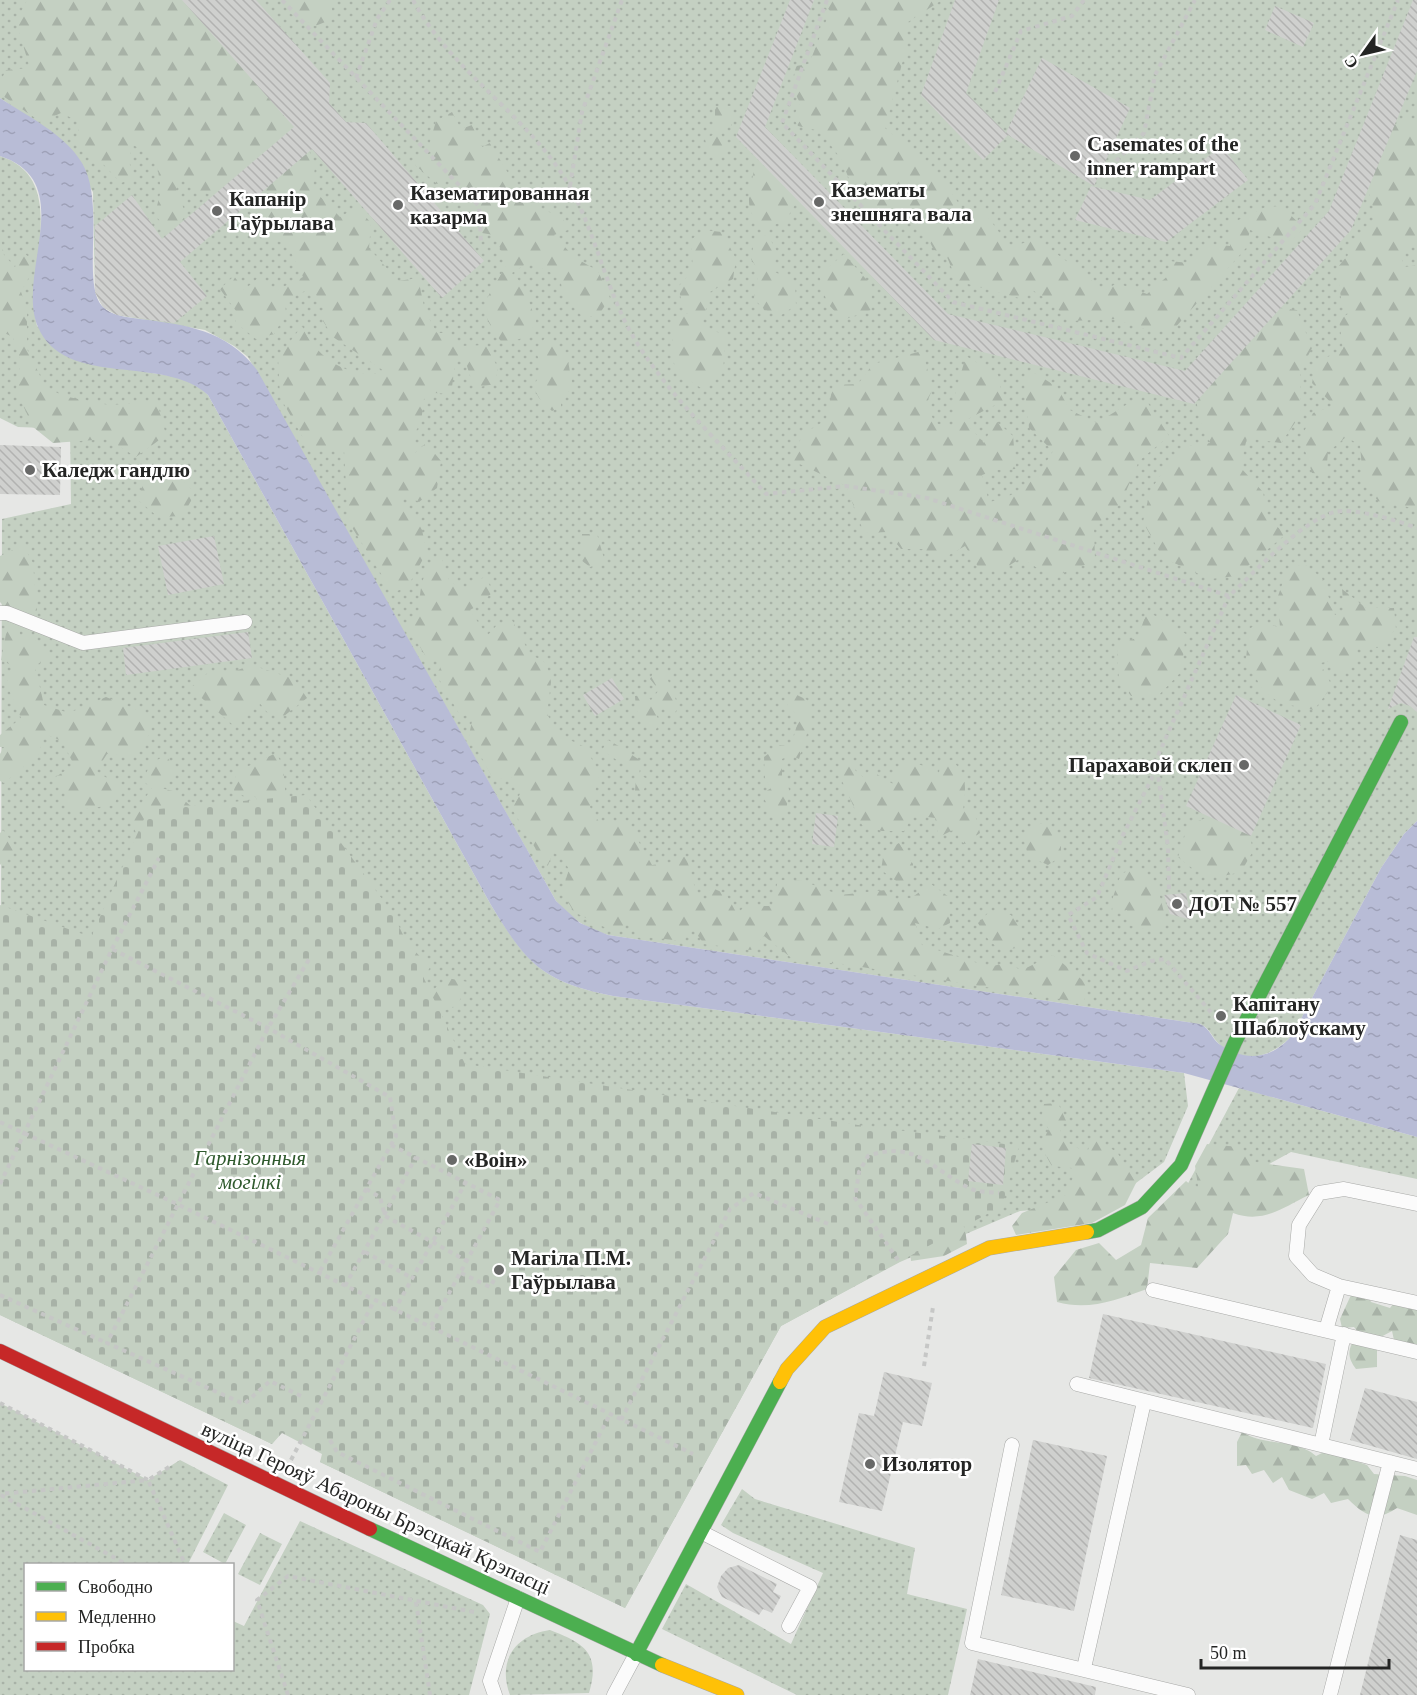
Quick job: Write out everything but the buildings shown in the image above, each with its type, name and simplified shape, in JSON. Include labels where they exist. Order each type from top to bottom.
[{"type":"street","points":[[636,1654],[787,1369],[825,1327],[989,1248],[1098,1230],[1142,1207],[1181,1165],[1235,1042],[1401,722]]},
{"type":"street","name":"вуліца Герояў Абароны Брэсцкай Крэпасці","points":[[0,1352],[208,1454],[636,1654],[737,1695]]},
{"type":"lane","points":[[0,613],[7,613],[83,642],[245,622]]},
{"type":"lane","points":[[1417,1204],[1344,1189],[1319,1192],[1299,1225],[1296,1256],[1313,1275],[1339,1286],[1417,1303]]},
{"type":"lane","points":[[1326,1330],[1339,1286]]},
{"type":"lane","points":[[1153,1290],[1417,1352]]},
{"type":"lane","points":[[1321,1444],[1344,1334]]},
{"type":"lane","points":[[1077,1384],[1417,1469]]},
{"type":"lane","points":[[1084,1668],[1144,1402]]},
{"type":"lane","points":[[1012,1445],[972,1643],[1084,1668],[1188,1695]]},
{"type":"lane","points":[[1330,1695],[1390,1462]]},
{"type":"lane","points":[[701,1532],[810,1587],[789,1626]]},
{"type":"lane","points":[[495,1695],[490,1681],[518,1597]]},
{"type":"lane","points":[[614,1695],[636,1654]]},
{"type":"path","points":[[282,0],[479,206],[481,242]]},
{"type":"path","points":[[356,78],[377,19],[390,0]]},
{"type":"path","points":[[413,0],[427,26],[471,77],[530,133],[570,187],[633,337],[669,387],[766,494],[846,486],[927,498],[1229,596]]},
{"type":"path","points":[[570,187],[582,112],[622,0]]},
{"type":"path","points":[[827,0],[782,123],[953,302],[1181,358],[1316,204],[1398,0]]},
{"type":"path","points":[[995,92],[1021,31],[1072,16],[1084,0]]},
{"type":"path","points":[[1116,161],[1144,133],[1155,75],[1195,0]]},
{"type":"path","points":[[1169,889],[1168,847],[1156,760],[1229,596],[1302,529],[1336,511],[1388,518],[1417,528]]},
{"type":"path","points":[[1157,768],[1123,835],[1097,897],[1068,915],[1088,953],[1127,971],[1151,961],[1166,958],[1235,1042]]},
{"type":"path","points":[[0,1184],[112,950],[159,858]]},
{"type":"path","points":[[112,950],[268,1028],[390,1097],[396,1136],[319,1273]]},
{"type":"path","points":[[107,1343],[268,1028],[311,956]]},
{"type":"path","points":[[0,1122],[177,1204],[693,1454]]},
{"type":"path","points":[[391,1145],[500,1200],[430,1328]]},
{"type":"path","points":[[911,1285],[900,1262],[855,1198],[859,1172],[868,1156],[887,1149],[916,1154],[973,1190],[999,1193]]},
{"type":"path","points":[[345,1286],[416,1157]]},
{"type":"path","points":[[394,1311],[466,1182]]},
{"type":"path","points":[[366,1189],[380,1197],[385,1215],[467,1261]]},
{"type":"path","points":[[621,1420],[730,1209],[754,1193],[831,1225]]},
{"type":"path","points":[[365,1252],[412,1278]]},
{"type":"path","points":[[461,1273],[490,1287],[494,1280]]},
{"type":"path","points":[[924,1366],[936,1287],[927,1278]]},
{"type":"path","points":[[0,1295],[244,1404],[270,1381],[301,1396]]},
{"type":"path","points":[[291,1460],[374,1301]]},
{"type":"path","points":[[0,1403],[148,1480],[185,1563]]},
{"type":"path","points":[[330,1440],[337,1452],[540,1552],[610,1414]]},
{"type":"path","points":[[0,1494],[148,1480]]},
{"type":"path","points":[[0,1494],[124,1563]]},
{"type":"path","points":[[288,1695],[257,1600],[288,1576],[479,1613]]},
{"type":"path","points":[[416,1602],[430,1695]]},
{"type":"green space","points":[[0,0],[1417,0],[1417,821],[1404,834],[1381,868],[1293,1034],[1286,1042],[1268,1053],[1248,1057],[1228,1051],[1219,1044],[1209,1030],[1200,1024],[608,935],[573,918],[556,901],[248,357],[234,346],[205,330],[117,315],[103,307],[95,292],[93,192],[56,136],[0,98]]},
{"type":"green space","points":[[27,0],[205,0],[287,97],[315,165],[313,189],[340,217],[357,207],[371,223],[369,248],[398,281],[418,278],[425,311],[437,333],[446,333],[461,346],[486,345],[498,368],[495,384],[474,388],[466,363],[456,358],[451,394],[434,393],[424,399],[421,422],[412,438],[414,454],[426,443],[441,461],[437,488],[419,502],[403,494],[400,504],[419,517],[427,552],[408,586],[393,593],[348,521],[344,450],[310,450],[280,397],[278,357],[302,326],[316,349],[336,365],[360,373],[387,373],[333,337],[323,321],[324,302],[309,289],[285,301],[286,314],[274,334],[256,339],[236,323],[236,311],[220,289],[234,276],[244,290],[258,278],[277,290],[303,277],[287,244],[272,239],[254,222],[253,193],[236,201],[198,191],[181,176],[176,190],[186,214],[171,238],[155,214],[161,190],[156,157],[133,145],[129,158],[132,179],[121,183],[104,165],[79,149],[78,121],[61,113],[41,122],[0,94],[0,82],[6,70],[30,68],[16,22]]},
{"type":"green space","points":[[280,0],[331,0],[333,19],[315,26],[291,14]]},
{"type":"green space","points":[[821,0],[942,0],[905,24],[907,45],[885,128],[920,158],[941,180],[967,218],[982,209],[1010,247],[1037,239],[1089,278],[1102,292],[1117,283],[1147,294],[1170,274],[1169,261],[1189,263],[1209,244],[1230,246],[1230,224],[1266,207],[1281,206],[1304,228],[1285,248],[1276,239],[1250,230],[1246,248],[1173,330],[1140,328],[1115,319],[1071,321],[1045,298],[1029,288],[1019,298],[957,281],[947,257],[934,250],[925,233],[908,217],[890,224],[874,225],[858,211],[853,189],[841,159],[820,131],[798,126],[793,117],[800,103],[792,87],[796,66],[809,64],[830,11]]},
{"type":"green space","points":[[715,106],[730,106],[732,125],[720,132],[728,151],[719,158],[709,157],[705,139],[715,134]]},
{"type":"green space","points":[[452,112],[461,129],[472,125],[482,147],[490,143],[526,203],[562,217],[568,230],[554,235],[574,257],[598,271],[610,298],[598,316],[582,316],[563,296],[560,277],[529,262],[512,273],[523,285],[536,321],[529,336],[503,344],[493,330],[485,311],[489,295],[507,263],[494,235],[482,233],[467,224],[460,200],[465,192],[452,177],[437,184],[415,165],[417,157],[433,153],[430,142],[436,121]]},
{"type":"green space","points":[[1413,119],[1417,121],[1417,247],[1408,247],[1399,253],[1405,267],[1417,265],[1417,509],[1378,501],[1363,481],[1360,445],[1346,437],[1328,452],[1326,474],[1312,473],[1301,438],[1313,413],[1334,406],[1312,383],[1316,363],[1343,349],[1339,320],[1352,311],[1342,306],[1337,268],[1348,255],[1345,249],[1376,218],[1361,163],[1387,127]]},
{"type":"green space","name":"Гарнізонныя могілкі","points":[[0,156],[22,168],[34,185],[40,206],[41,229],[35,304],[37,326],[81,362],[178,377],[200,387],[208,395],[491,905],[516,943],[540,968],[553,977],[570,984],[613,996],[1184,1073],[1188,1106],[1164,1162],[1108,1204],[1020,1211],[900,1262],[781,1326],[625,1608],[320,1462],[477,1184],[272,1444],[0,1315],[2,519],[71,504],[70,429],[18,427],[0,418]]},
{"type":"green space","points":[[778,161],[803,191],[786,220],[762,230],[752,215],[749,202],[754,171]]},
{"type":"green space","points":[[703,230],[722,232],[736,259],[733,279],[710,292],[702,325],[726,336],[723,370],[701,388],[687,379],[672,361],[673,317],[690,313],[683,306],[678,287],[693,270],[691,240]]},
{"type":"green space","points":[[0,234],[4,255],[15,267],[23,252],[31,259],[27,285],[20,289],[27,309],[27,349],[45,386],[63,396],[109,405],[157,402],[166,435],[136,457],[108,439],[53,443],[33,427],[16,390],[21,362],[13,337],[0,331]]},
{"type":"green space","points":[[768,235],[777,252],[773,271],[795,282],[796,305],[780,316],[765,310],[754,299],[759,271],[751,259],[755,236]]},
{"type":"green space","points":[[844,254],[872,286],[871,310],[843,320],[827,303],[819,275]]},
{"type":"green space","points":[[1262,306],[1297,310],[1312,348],[1300,371],[1301,414],[1281,443],[1247,438],[1240,467],[1263,492],[1268,519],[1286,534],[1236,576],[1210,579],[1163,558],[1143,522],[1150,491],[1164,470],[1189,446],[1210,443],[1200,421],[1192,378]]},
{"type":"green space","points":[[545,338],[561,354],[570,352],[568,361],[573,388],[561,397],[561,407],[552,411],[539,398],[533,387],[543,369],[535,350]]},
{"type":"green space","points":[[922,351],[933,388],[926,404],[935,423],[953,428],[956,390],[966,356],[998,375],[1003,401],[964,421],[984,443],[995,420],[1013,436],[1016,469],[996,470],[982,475],[989,502],[1011,495],[1027,485],[1053,451],[1029,428],[1024,380],[1035,373],[1057,387],[1070,410],[1097,423],[1129,403],[1148,403],[1169,436],[1139,461],[1121,503],[1094,527],[1095,561],[1052,577],[1021,558],[1002,570],[980,570],[965,546],[942,559],[923,549],[901,549],[887,532],[864,533],[846,486],[791,460],[803,434],[826,420],[833,385],[858,384],[873,364]]},
{"type":"green space","points":[[147,472],[177,474],[195,493],[183,516],[158,517],[138,500]]},
{"type":"green space","points":[[582,534],[597,534],[605,562],[590,567],[581,560]]},
{"type":"green space","points":[[23,545],[33,563],[37,611],[19,624],[20,635],[32,638],[52,655],[35,666],[44,705],[69,713],[106,697],[151,716],[151,733],[130,756],[107,754],[96,771],[121,787],[114,805],[69,811],[63,803],[70,793],[54,778],[74,765],[62,741],[45,734],[38,755],[4,783],[0,781],[0,754],[4,747],[0,747],[0,735],[21,718],[6,683],[15,667],[1,660],[10,613],[0,602],[0,556]]},
{"type":"green space","points":[[440,553],[449,580],[465,592],[485,576],[493,592],[470,610],[487,636],[496,626],[512,620],[530,654],[546,663],[551,682],[547,714],[559,735],[585,747],[600,774],[590,807],[599,822],[627,821],[652,865],[669,863],[686,856],[695,888],[706,906],[710,887],[726,894],[737,914],[745,906],[772,906],[778,880],[803,881],[840,895],[886,890],[896,901],[911,898],[931,884],[949,897],[950,923],[938,929],[915,923],[922,945],[990,967],[1004,963],[1022,970],[1053,955],[1087,984],[1084,1003],[843,964],[794,960],[764,936],[751,950],[704,944],[693,929],[683,941],[646,937],[631,922],[614,932],[574,912],[562,892],[569,869],[561,857],[553,852],[547,868],[512,809],[521,792],[511,777],[494,780],[469,735],[474,712],[461,717],[436,674],[445,662],[428,660],[406,624],[419,611],[423,579],[429,566]]},
{"type":"green space","points":[[1304,564],[1322,578],[1335,615],[1344,610],[1342,589],[1366,608],[1394,608],[1396,629],[1378,648],[1350,648],[1358,661],[1338,677],[1332,661],[1320,663],[1332,686],[1314,710],[1280,703],[1263,691],[1246,659],[1249,629],[1262,621],[1280,628],[1278,596],[1288,568]]},
{"type":"green space","points":[[1147,611],[1186,634],[1181,672],[1158,696],[1131,696],[1119,680],[1117,646],[1138,637]]},
{"type":"green space","points":[[252,665],[294,679],[307,698],[284,716],[267,712],[257,700],[233,725],[190,688],[209,672],[232,672]]},
{"type":"green space","points":[[654,671],[665,673],[678,705],[674,716],[667,708],[654,711],[660,722],[654,733],[640,717],[636,708],[635,696],[644,695],[651,700],[659,690],[650,679]]},
{"type":"green space","points":[[791,692],[807,700],[811,721],[799,759],[791,755],[782,759],[782,777],[789,789],[786,813],[773,817],[762,794],[771,788],[765,778],[764,757],[780,745],[791,747],[799,717],[787,706]]},
{"type":"green space","points":[[608,740],[626,750],[629,757],[632,755],[641,761],[639,775],[648,779],[643,792],[635,791],[636,778],[629,769],[628,761],[621,763],[602,750]]},
{"type":"green space","points":[[276,753],[283,766],[286,800],[264,812],[255,796],[244,796],[234,791],[236,772]]},
{"type":"green space","points":[[166,755],[175,770],[161,788],[173,791],[205,818],[140,846],[131,818],[152,788],[143,781],[150,764]]},
{"type":"green space","points":[[907,759],[939,773],[940,764],[952,760],[961,772],[965,783],[963,810],[974,811],[980,833],[965,844],[959,840],[957,828],[939,837],[935,818],[913,815],[904,831],[882,831],[862,825],[838,772],[842,764],[855,761],[855,770],[863,777],[870,770],[893,784],[894,770]]},
{"type":"green space","name":"Гарнізонныя могілкі","points":[[306,795],[393,914],[465,1064],[858,1125],[1019,1146],[1002,1206],[781,1326],[625,1608],[320,1462],[322,1454],[282,1433],[272,1444],[0,1315],[0,905],[91,937],[148,810]]},
{"type":"green space","points":[[1221,812],[1248,826],[1253,851],[1241,872],[1221,876],[1207,875],[1200,873],[1178,857],[1188,825]]},
{"type":"green space","points":[[1048,823],[1061,841],[1061,856],[1048,865],[1028,856],[1024,839],[1033,825]]},
{"type":"green space","points":[[3,830],[16,847],[0,865],[0,833]]},
{"type":"green space","points":[[899,843],[913,864],[912,879],[899,883],[881,870],[884,851]]},
{"type":"green space","points":[[1139,866],[1158,889],[1167,924],[1156,932],[1129,925],[1127,910],[1112,913],[1113,897],[1121,874]]},
{"type":"green space","points":[[990,911],[1011,915],[1022,932],[1022,947],[1006,948],[990,942],[978,923]]},
{"type":"green space","points":[[386,944],[412,948],[430,967],[417,993],[425,997],[447,978],[468,982],[457,1006],[446,1010],[406,993],[371,986],[367,954]]},
{"type":"green space","points":[[1239,1088],[1417,1137],[1417,1179],[1291,1152],[1169,1219]]},
{"type":"green space","points":[[1058,1103],[1067,1123],[1059,1125],[1063,1140],[1087,1153],[1092,1138],[1117,1152],[1136,1183],[1125,1205],[1092,1223],[1016,1235],[1012,1226],[1022,1213],[1066,1195],[1074,1175],[1072,1168],[1052,1166],[1044,1148],[1044,1139],[1049,1129],[1041,1121],[1044,1104]]},
{"type":"green space","points":[[1207,1144],[1239,1147],[1254,1162],[1304,1169],[1309,1195],[1263,1216],[1244,1216],[1233,1213],[1228,1234],[1197,1268],[1150,1263],[1147,1289],[1091,1305],[1057,1302],[1054,1277],[1076,1250],[1099,1243],[1116,1260],[1141,1245],[1148,1218],[1186,1181],[1199,1192],[1195,1166]]},
{"type":"green space","points":[[947,1212],[965,1228],[967,1244],[944,1256],[911,1261],[908,1237]]},
{"type":"green space","points":[[1365,1289],[1371,1302],[1390,1308],[1397,1299],[1417,1303],[1417,1346],[1394,1340],[1392,1331],[1377,1339],[1377,1367],[1356,1369],[1349,1355],[1359,1333],[1354,1327],[1342,1328],[1340,1319],[1351,1295]]},
{"type":"green space","points":[[0,1403],[148,1480],[180,1460],[228,1485],[189,1563],[24,1563],[24,1671],[234,1671],[234,1621],[244,1626],[300,1521],[483,1605],[490,1614],[469,1695],[0,1695]]},
{"type":"green space","points":[[1242,1432],[1261,1440],[1290,1444],[1308,1450],[1316,1456],[1326,1451],[1367,1465],[1374,1474],[1405,1476],[1417,1480],[1417,1515],[1397,1508],[1383,1515],[1371,1515],[1360,1510],[1348,1499],[1331,1503],[1324,1493],[1312,1499],[1289,1490],[1282,1477],[1273,1483],[1264,1470],[1252,1474],[1246,1465],[1237,1466],[1237,1442]]},
{"type":"green space","points":[[742,1489],[755,1499],[915,1548],[907,1594],[967,1609],[948,1695],[797,1695],[662,1629],[686,1584],[791,1644],[823,1573],[733,1533],[721,1525]]},
{"type":"green space","points":[[224,1513],[246,1525],[226,1563],[203,1552]]},
{"type":"green space","points":[[260,1533],[282,1544],[260,1585],[238,1574]]},
{"type":"green space","points":[[550,1630],[572,1640],[587,1651],[593,1668],[589,1693],[510,1695],[506,1671],[512,1652],[527,1637]]},
{"type":"water","points":[[0,98],[56,134],[82,163],[89,180],[92,199],[93,280],[96,295],[102,306],[120,316],[190,327],[205,332],[233,346],[257,370],[556,901],[580,923],[608,935],[1200,1024],[1206,1028],[1216,1042],[1229,1050],[1249,1056],[1259,1056],[1277,1049],[1293,1034],[1381,868],[1404,834],[1417,821],[1417,1137],[1184,1073],[613,996],[569,984],[539,968],[515,943],[491,905],[208,395],[189,383],[167,376],[92,365],[69,358],[51,346],[38,327],[33,306],[41,208],[36,186],[24,169],[0,156]]},
{"type":"traffic: fast","points":[[1087,1232],[1098,1230],[1142,1207],[1181,1165],[1235,1042],[1401,722]]},
{"type":"traffic: fast","points":[[636,1654],[780,1382]]},
{"type":"traffic: fast","points":[[370,1529],[662,1665]]},
{"type":"traffic: slow","points":[[780,1382],[787,1369],[825,1327],[989,1248],[1087,1232]]},
{"type":"traffic: slow","points":[[662,1665],[737,1695]]},
{"type":"traffic: jam","points":[[0,1351],[370,1529]]},
{"type":"place","name":"Casemates of the inner rampart","points":[[1075,156]]},
{"type":"place","name":"Казематы знешняга вала","points":[[819,202]]},
{"type":"place","name":"Казематированная казарма","points":[[398,205]]},
{"type":"place","name":"Капанір Гаўрылава","points":[[217,211]]},
{"type":"place","name":"Каледж гандлю","points":[[30,470]]},
{"type":"place","name":"Парахавой склеп","points":[[1244,765]]},
{"type":"place","name":"ДОТ № 557","points":[[1177,904]]},
{"type":"place","name":"Капітану Шаблоўскаму","points":[[1221,1016]]},
{"type":"place","name":"«Воін»","points":[[452,1160]]},
{"type":"place","name":"Магіла П.М. Гаўрылава","points":[[499,1270]]},
{"type":"place","name":"Изолятор","points":[[870,1464]]}]
